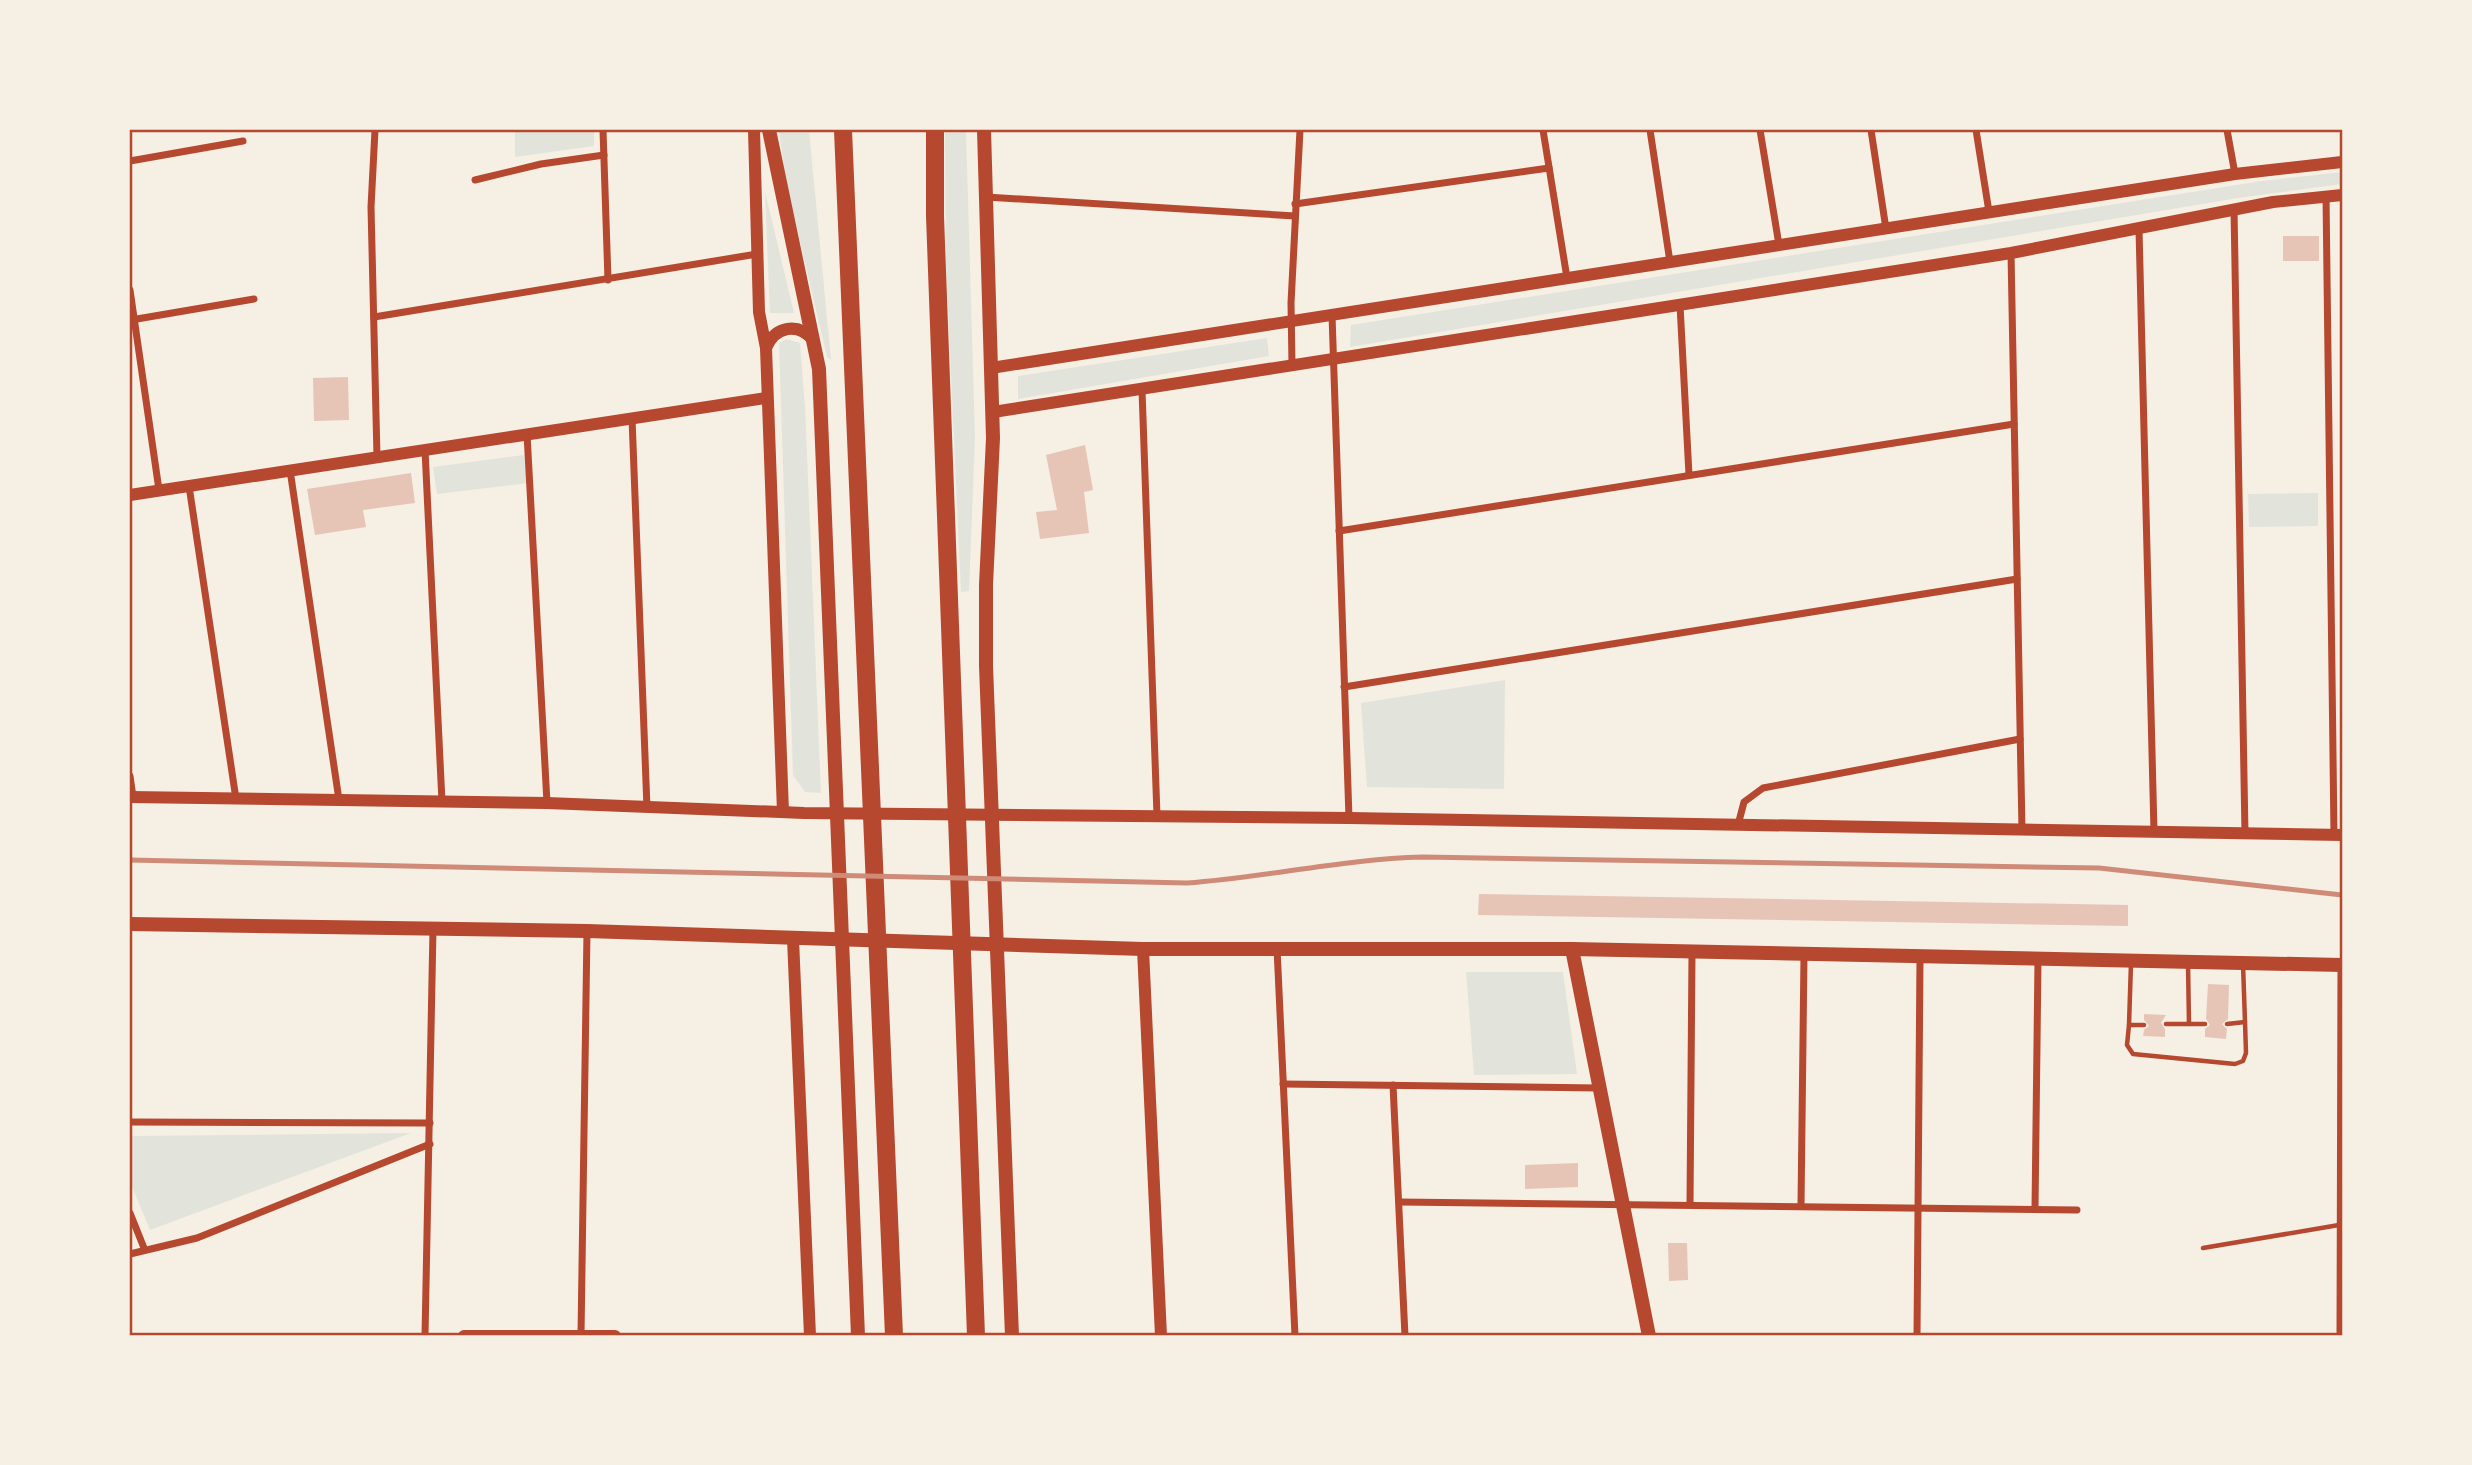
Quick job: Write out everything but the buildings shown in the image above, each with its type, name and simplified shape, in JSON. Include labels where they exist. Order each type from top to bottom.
[{"type":"highway","points":[[843,130],[894,1335]]},
{"type":"highway","points":[[935,130],[935,216],[976,1335]]},
{"type":"main road","points":[[769,130],[813,340],[823,434],[858,1335]]},
{"type":"main road","points":[[984,130],[993,412],[986,653],[1012,1335]]},
{"type":"main road","points":[[130,924],[587,931],[1143,948],[1572,949],[1804,956],[2342,965]]},
{"type":"main road","points":[[1572,949],[1649,1335]]},
{"type":"street","points":[[375,130],[371,207],[377,457]]},
{"type":"street","points":[[603,130],[608,280]]},
{"type":"street","points":[[754,130],[759,312],[766,348],[783,812]]},
{"type":"street","points":[[1292,365],[1290,322],[1300,130]]},
{"type":"street","points":[[1543,130],[1567,278]]},
{"type":"street","points":[[1650,130],[1671,262]]},
{"type":"street","points":[[1760,130],[1779,245]]},
{"type":"street","points":[[1871,130],[1886,229]]},
{"type":"street","points":[[1976,130],[1989,212]]},
{"type":"street","points":[[2227,130],[2235,174]]},
{"type":"street","points":[[130,161],[243,141]]},
{"type":"street","points":[[475,180],[541,164],[604,155]]},
{"type":"street","points":[[991,368],[2235,174],[2343,162]]},
{"type":"street","points":[[1295,204],[1549,168]]},
{"type":"street","points":[[130,776],[131,797],[547,803],[804,813],[1027,817],[1349,818],[2338,835],[2326,195]]},
{"type":"street","points":[[993,412],[2011,253],[2234,209],[2326,195],[2343,195]]},
{"type":"street","points":[[986,197],[1295,216]]},
{"type":"street","points":[[2234,209],[2245,834]]},
{"type":"street","points":[[2139,229],[2154,832]]},
{"type":"street","points":[[2011,253],[2022,830]]},
{"type":"street","points":[[374,317],[757,254]]},
{"type":"street","points":[[130,290],[132,320],[159,490]]},
{"type":"street","points":[[132,320],[254,299]]},
{"type":"street","points":[[1680,305],[1689,475]]},
{"type":"street","points":[[1332,315],[1349,818]]},
{"type":"street","points":[[766,348],[774,335],[787,328],[802,330],[813,340]]},
{"type":"street","points":[[1142,390],[1157,816]]},
{"type":"street","points":[[130,495],[766,398]]},
{"type":"street","points":[[632,418],[647,808]]},
{"type":"street","points":[[1339,531],[2014,424]]},
{"type":"street","points":[[527,434],[547,803]]},
{"type":"street","points":[[425,450],[442,802]]},
{"type":"street","points":[[290,470],[340,800]]},
{"type":"street","points":[[189,486],[236,799]]},
{"type":"street","points":[[1344,687],[2017,579]]},
{"type":"street","points":[[1738,825],[1744,802],[1763,788],[2020,739]]},
{"type":"street","points":[[425,1335],[433,929]]},
{"type":"street","points":[[581,1335],[587,931]]},
{"type":"street","points":[[793,939],[810,1335]]},
{"type":"street","points":[[1143,948],[1161,1335]]},
{"type":"street","points":[[1277,948],[1294,1335]]},
{"type":"street","points":[[1690,1204],[1692,953]]},
{"type":"street","points":[[1801,1206],[1804,956]]},
{"type":"street","points":[[1917,1335],[1920,958]]},
{"type":"street","points":[[2035,1209],[2038,960]]},
{"type":"street","points":[[2340,1335],[2342,965]]},
{"type":"street","points":[[1283,1084],[1599,1088]]},
{"type":"street","points":[[1393,1085],[1405,1335]]},
{"type":"street","points":[[130,1122],[430,1123]]},
{"type":"street","points":[[130,1254],[144,1248],[197,1238],[430,1144]]},
{"type":"street","points":[[1399,1202],[2077,1210]]},
{"type":"street","points":[[130,1213],[144,1248]]},
{"type":"street","points":[[464,1335],[614,1335]]},
{"type":"lane","points":[[2131,962],[2127,1045],[2133,1054],[2235,1064],[2243,1061],[2246,1053],[2243,964]]},
{"type":"lane","points":[[2188,962],[2189,1024]]},
{"type":"lane","points":[[2227,1024],[2245,1022]]},
{"type":"lane","points":[[2166,1024],[2205,1024]]},
{"type":"lane","points":[[2129,1025],[2144,1025]]},
{"type":"lane","points":[[2203,1248],[2339,1225]]},
{"type":"shaded area","points":[[515,130],[594,130],[594,146],[515,157]]},
{"type":"shaded area","points":[[779,130],[809,130],[831,360],[827,357],[785,177]]},
{"type":"shaded area","points":[[945,130],[966,130],[975,438],[969,591],[961,592],[946,265]]},
{"type":"shaded area","points":[[2342,172],[2342,184],[2238,198],[1350,347],[1351,325],[2262,181]]},
{"type":"shaded area","points":[[765,192],[794,313],[770,313]]},
{"type":"shaded area","points":[[1267,338],[1269,356],[1018,399],[1018,376]]},
{"type":"shaded area","points":[[787,339],[800,343],[805,406],[821,793],[805,792],[793,775],[779,343]]},
{"type":"shaded area","points":[[524,455],[528,483],[437,494],[433,467]]},
{"type":"shaded area","points":[[2318,493],[2318,526],[2249,527],[2248,494]]},
{"type":"shaded area","points":[[1505,680],[1504,789],[1367,787],[1361,703]]},
{"type":"shaded area","points":[[1466,972],[1563,972],[1577,1074],[1474,1075]]},
{"type":"shaded area","points":[[411,1133],[150,1230],[130,1182],[130,1136]]},
{"type":"railway","points":[[130,860],[1187,883],[1364,861],[1423,857],[2099,868],[2342,895]]}]
